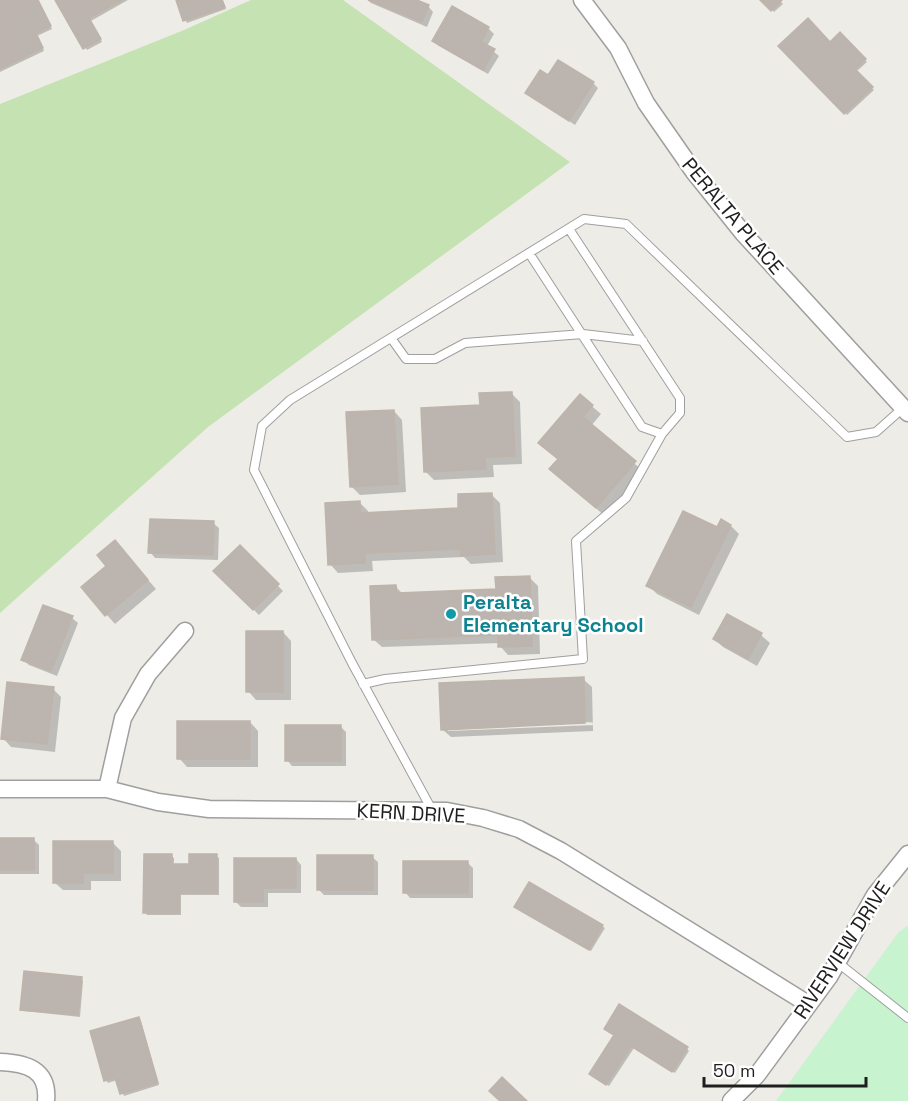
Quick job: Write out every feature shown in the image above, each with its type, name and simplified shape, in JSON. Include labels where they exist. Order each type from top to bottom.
[{"type":"street","name":"PERALTA PLACE","points":[[582,0],[618,48],[646,103],[694,172],[743,233],[906,411]]},
{"type":"street","points":[[107,789],[123,718],[148,674],[185,631]]},
{"type":"street","name":"KERN DRIVE","points":[[0,789],[107,789],[158,802],[209,809],[432,810],[483,818],[519,829],[561,851],[808,1004]]},
{"type":"street","name":"RIVERVIEW DRIVE","points":[[731,1101],[757,1075],[808,1004],[837,962],[875,895],[908,854]]},
{"type":"street","points":[[0,1062],[19,1063],[33,1068],[45,1085],[46,1101]]},
{"type":"lane","points":[[432,810],[363,684],[254,470],[262,426],[290,400],[584,219],[626,224],[847,437],[876,432],[906,411]]},
{"type":"lane","points":[[363,684],[385,679],[583,659],[576,541],[626,498],[662,434],[680,413],[680,398],[569,229]]},
{"type":"lane","points":[[529,253],[642,427],[662,434]]},
{"type":"lane","points":[[391,338],[406,359],[435,359],[465,343],[583,334],[643,341]]},
{"type":"lane","points":[[837,962],[908,1018]]},
{"type":"green space","points":[[251,0],[343,0],[570,162],[208,427],[0,613],[0,104],[184,30]]},
{"type":"green space","points":[[908,925],[908,1101],[776,1101],[898,933]]},
{"type":"building","points":[[0,0],[38,0],[51,26],[36,33],[43,48],[0,69]]},
{"type":"building","points":[[55,0],[122,0],[89,18],[101,39],[83,49]]},
{"type":"building","points":[[176,0],[222,0],[225,7],[183,21]]},
{"type":"building","points":[[368,0],[417,0],[429,5],[422,22]]},
{"type":"building","points":[[760,0],[782,0],[771,11]]},
{"type":"building","points":[[452,6],[489,27],[481,42],[495,49],[483,70],[432,41]]},
{"type":"building","points":[[808,18],[830,42],[840,32],[866,59],[855,69],[873,87],[844,114],[778,46]]},
{"type":"building","points":[[558,60],[594,82],[569,121],[525,93],[540,70],[548,75]]},
{"type":"building","points":[[512,392],[515,456],[485,457],[486,469],[424,472],[421,408],[480,405],[479,393]]},
{"type":"building","points":[[580,394],[593,405],[583,417],[636,461],[596,508],[549,469],[558,459],[538,443]]},
{"type":"building","points":[[394,410],[398,484],[350,487],[346,412]]},
{"type":"building","name":"Peralta Elementary School","points":[[492,493],[495,554],[461,556],[460,549],[365,553],[365,563],[328,565],[325,503],[360,501],[360,513],[458,508],[458,494]]},
{"type":"building","name":"Peralta Elementary School","points":[[683,511],[717,527],[721,519],[731,525],[691,607],[646,586]]},
{"type":"building","points":[[150,519],[214,521],[213,555],[148,553]]},
{"type":"building","points":[[115,540],[148,580],[105,616],[81,587],[106,566],[97,555]]},
{"type":"building","points":[[240,545],[279,584],[253,610],[213,571]]},
{"type":"building","name":"Peralta Elementary School","points":[[530,576],[532,646],[498,647],[498,635],[372,640],[370,586],[396,585],[397,593],[496,589],[495,577]]},
{"type":"building","points":[[43,605],[73,616],[51,671],[21,660]]},
{"type":"building","points":[[727,614],[762,633],[748,659],[713,639]]},
{"type":"building","points":[[246,631],[283,631],[283,692],[246,692]]},
{"type":"building","name":"Peralta Elementary School","points":[[584,677],[585,723],[441,730],[439,683]]},
{"type":"building","points":[[7,682],[54,687],[47,744],[1,739]]},
{"type":"building","points":[[177,721],[250,721],[250,759],[177,759]]},
{"type":"building","points":[[285,725],[341,725],[341,761],[285,761]]},
{"type":"building","points":[[0,838],[34,838],[34,870],[0,870]]},
{"type":"building","points":[[53,841],[113,841],[113,873],[83,873],[83,883],[53,883]]},
{"type":"building","points":[[144,854],[172,854],[172,864],[189,864],[189,854],[217,854],[217,893],[179,893],[179,913],[143,913]]},
{"type":"building","points":[[317,855],[373,855],[373,890],[317,890]]},
{"type":"building","points":[[234,858],[296,858],[296,888],[263,888],[263,902],[234,902]]},
{"type":"building","points":[[403,861],[468,861],[468,893],[403,893]]},
{"type":"building","points":[[529,882],[603,925],[589,950],[514,907]]},
{"type":"building","points":[[24,971],[82,977],[78,1015],[20,1010]]},
{"type":"building","points":[[619,1004],[688,1047],[672,1072],[631,1046],[606,1085],[589,1074],[614,1035],[604,1029]]},
{"type":"building","points":[[139,1017],[158,1083],[120,1094],[115,1078],[104,1081],[90,1031]]},
{"type":"building","points":[[502,1077],[527,1101],[500,1101],[489,1091]]},
{"type":"place","name":"Peralta Elementary School","points":[[451,614]]}]
